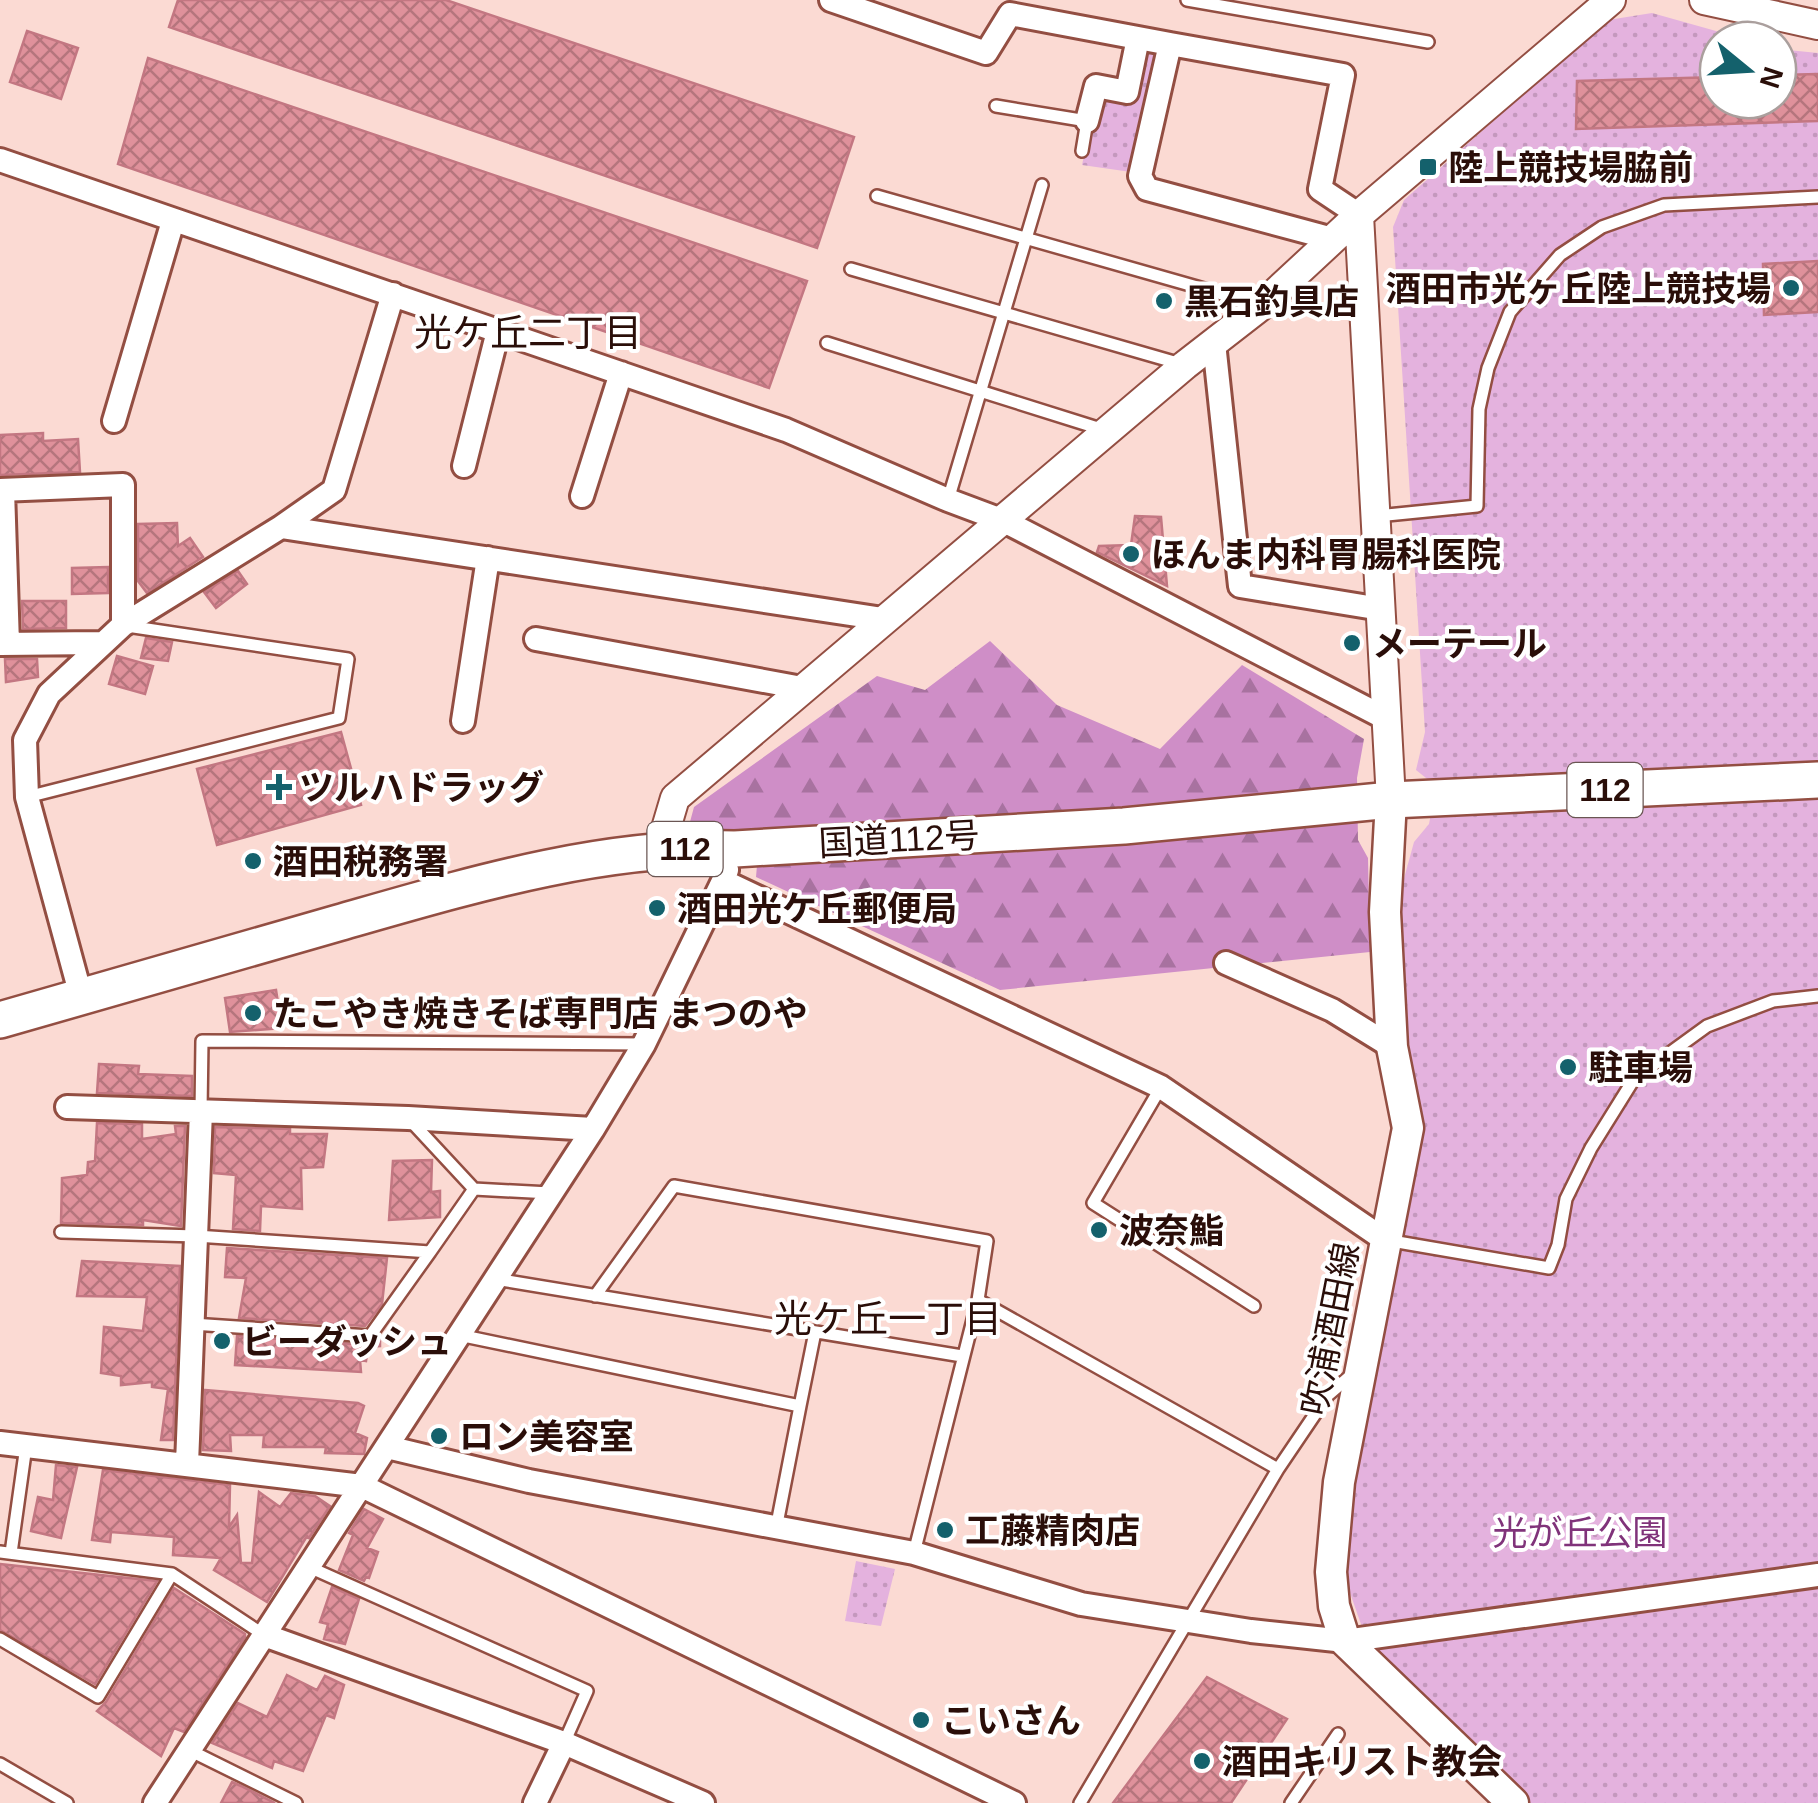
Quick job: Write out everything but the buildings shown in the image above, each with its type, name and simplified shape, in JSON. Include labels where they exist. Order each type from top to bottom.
[{"type":"highway","name":"国道112号","points":[[0,1020],[509,874],[613,856],[695,848],[729,865],[1391,800],[1818,780]]},
{"type":"main road","name":"吹浦酒田線","points":[[1345,1640],[1334,1606],[1331,1572],[1339,1482],[1408,1128],[1392,1047],[1385,912],[1391,800]]},
{"type":"main road","points":[[1345,1640],[1513,1803]]},
{"type":"street","points":[[659,852],[675,798],[1185,365],[1261,306],[1610,0]]},
{"type":"street","points":[[1704,0],[1818,25]]},
{"type":"street","points":[[840,1],[986,53],[1010,14],[1343,75],[1320,190],[1360,216]]},
{"type":"street","points":[[1087,121],[1096,86],[1128,92],[1138,38]]},
{"type":"street","points":[[1170,44],[1140,176],[1147,189],[1333,239]]},
{"type":"street","points":[[0,160],[786,430],[1004,521],[1387,719]]},
{"type":"street","points":[[1360,216],[1391,800]]},
{"type":"street","points":[[114,421],[173,221]]},
{"type":"street","points":[[81,996],[27,796],[25,740],[35,717],[48,694],[123,625],[334,490],[393,294]]},
{"type":"street","points":[[464,466],[498,331]]},
{"type":"street","points":[[1214,342],[1240,586],[1381,609]]},
{"type":"street","points":[[582,496],[620,372]]},
{"type":"street","points":[[100,643],[4,644],[2,490],[123,485],[123,625]]},
{"type":"street","points":[[282,526],[883,619]]},
{"type":"street","points":[[463,722],[488,558]]},
{"type":"street","points":[[536,639],[802,688]]},
{"type":"street","points":[[154,1803],[593,1129],[644,1044],[729,865],[1161,1088],[1386,1240]]},
{"type":"street","points":[[1226,963],[1332,1010],[1392,1047]]},
{"type":"street","points":[[67,1106],[593,1129]]},
{"type":"street","points":[[186,1464],[202,1110]]},
{"type":"street","points":[[0,1443],[362,1486],[1014,1803]]},
{"type":"street","points":[[387,1446],[529,1481],[914,1552],[1081,1604],[1250,1632],[1345,1640],[1818,1574]]},
{"type":"street","points":[[264,1635],[564,1743],[702,1803]]},
{"type":"street","points":[[535,1803],[564,1743]]},
{"type":"lane","points":[[1187,0],[1428,42]]},
{"type":"lane","points":[[996,106],[1087,121],[1082,152]]},
{"type":"lane","points":[[948,500],[1042,185]]},
{"type":"lane","points":[[877,196],[1261,306]]},
{"type":"lane","points":[[1376,516],[1477,506],[1480,409],[1488,368],[1510,312],[1560,255],[1602,228],[1664,205],[1818,197]]},
{"type":"lane","points":[[851,269],[1185,365]]},
{"type":"lane","points":[[827,343],[1108,431]]},
{"type":"lane","points":[[27,796],[339,718],[348,659],[123,625]]},
{"type":"lane","points":[[1386,1240],[1549,1268],[1566,1200],[1591,1148],[1634,1079],[1707,1026],[1773,1001],[1818,996]]},
{"type":"lane","points":[[202,1110],[202,1042],[644,1044]]},
{"type":"lane","points":[[1161,1088],[1094,1202],[1254,1306]]},
{"type":"lane","points":[[408,1118],[474,1190],[550,1192]]},
{"type":"lane","points":[[595,1296],[674,1186],[987,1241],[978,1300],[914,1552]]},
{"type":"lane","points":[[192,1324],[370,1336],[474,1190]]},
{"type":"lane","points":[[62,1232],[196,1236],[430,1252]]},
{"type":"lane","points":[[495,1279],[962,1356]]},
{"type":"lane","points":[[978,1300],[1278,1469]]},
{"type":"lane","points":[[776,1529],[814,1332]]},
{"type":"lane","points":[[459,1334],[800,1406]]},
{"type":"lane","points":[[1080,1803],[1278,1469],[1328,1396],[1362,1366]]},
{"type":"lane","points":[[26,1446],[6,1552],[172,1574],[264,1635]]},
{"type":"lane","points":[[309,1566],[587,1690],[564,1743]]},
{"type":"lane","points":[[0,1639],[98,1698],[172,1574]]},
{"type":"lane","points":[[1291,1803],[1338,1734]]},
{"type":"lane","points":[[189,1750],[296,1803]]},
{"type":"lane","points":[[0,1764],[67,1803]]},
{"type":"green space","name":"光が丘公園","points":[[1652,13],[1698,26],[1698,120],[1798,120],[1798,51],[1818,53],[1818,1803],[1506,1803],[1378,1673],[1348,1587],[1339,1539],[1416,1122],[1397,904],[1414,842],[1429,824],[1436,786],[1416,770],[1425,732],[1393,227],[1404,200],[1608,20]]},
{"type":"green space","points":[[1140,41],[1166,47],[1138,173],[1082,165],[1098,91],[1130,93]]},
{"type":"green space","points":[[990,641],[1057,705],[1160,749],[1242,665],[1364,739],[1357,778],[1358,840],[1368,858],[1370,952],[1000,990],[756,877],[760,830],[687,833],[694,807],[877,676],[925,690]]},
{"type":"green space","points":[[856,1561],[895,1569],[881,1626],[845,1621]]},
{"type":"place","name":"陸上競技場脇前","points":[[1428,167]]},
{"type":"place","name":"酒田市光ヶ丘陸上競技場","points":[[1791,288]]},
{"type":"place","name":"黒石釣具店","points":[[1164,301]]},
{"type":"place","name":"ほんま内科胃腸科医院","points":[[1131,554]]},
{"type":"place","name":"メーテール","points":[[1352,643]]},
{"type":"place","name":"ツルハドラッグ","points":[[279,787]]},
{"type":"place","name":"酒田税務署","points":[[253,861]]},
{"type":"place","name":"酒田光ケ丘郵便局","points":[[657,908]]},
{"type":"place","name":"たこやき焼きそば専門店 まつのや","points":[[253,1013]]},
{"type":"place","name":"駐車場","points":[[1568,1067]]},
{"type":"place","name":"波奈鮨","points":[[1099,1230]]},
{"type":"place","name":"ビーダッシュ","points":[[222,1341]]},
{"type":"place","name":"ロン美容室","points":[[439,1436]]},
{"type":"place","name":"工藤精肉店","points":[[945,1530]]},
{"type":"place","name":"こいさん","points":[[921,1720]]},
{"type":"place","name":"酒田キリスト教会","points":[[1202,1761]]},
{"type":"district","name":"光ケ丘二丁目","points":[[528,333]]},
{"type":"district","name":"光ケ丘一丁目","points":[[888,1319]]}]
